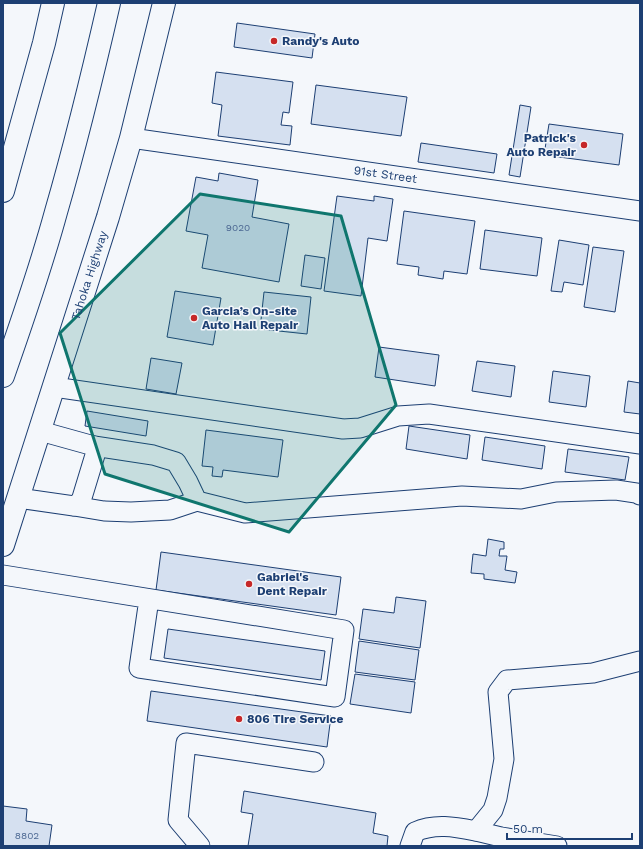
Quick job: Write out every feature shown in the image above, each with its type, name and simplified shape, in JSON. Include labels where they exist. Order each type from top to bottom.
[{"type":"main road","points":[[3,191],[42,50],[53,3]]},
{"type":"main road","points":[[3,376],[56,213],[86,102],[109,3]]},
{"type":"main road","name":"Tahoka Highway","points":[[3,545],[108,217],[131,138],[164,3]]},
{"type":"street","name":"91st Street","points":[[131,138],[640,211]]},
{"type":"street","points":[[54,387],[343,430],[360,428],[398,416],[429,414],[640,444]]},
{"type":"street","points":[[40,431],[94,446],[153,455],[176,462],[197,501]]},
{"type":"street","points":[[74,506],[81,502],[95,454],[94,446]]},
{"type":"street","points":[[18,498],[104,511],[131,512],[170,510],[197,501],[245,513],[462,496],[521,499],[556,492],[616,490],[640,495]]},
{"type":"street","points":[[3,575],[344,630],[335,697],[139,668],[149,599]]},
{"type":"street","points":[[476,831],[492,810],[497,798],[504,759],[498,692],[507,680],[593,673],[640,661]]},
{"type":"street","points":[[200,846],[178,820],[186,743],[314,762]]},
{"type":"street","points":[[411,844],[415,832],[425,828],[447,826],[557,846]]},
{"type":"highlighted area","points":[[200,194],[341,216],[396,405],[289,532],[105,474],[60,333]]},
{"type":"building","name":"Randy's Auto","points":[[237,23],[315,34],[312,58],[234,47]]},
{"type":"building","points":[[216,72],[293,82],[289,113],[283,112],[281,125],[292,126],[290,145],[218,136],[222,105],[212,103]]},
{"type":"building","points":[[316,85],[407,97],[401,136],[311,124]]},
{"type":"building","points":[[520,105],[531,107],[520,177],[509,175]]},
{"type":"building","name":"Patrick's Auto Repair","points":[[549,124],[623,134],[619,165],[544,155]]},
{"type":"building","points":[[421,143],[497,154],[494,173],[418,162]]},
{"type":"building","points":[[219,173],[258,180],[252,217],[289,224],[279,282],[202,268],[208,235],[186,231],[196,177],[218,181]]},
{"type":"building","points":[[337,196],[374,201],[374,196],[393,199],[387,241],[368,238],[361,296],[324,291]]},
{"type":"building","points":[[404,211],[475,221],[467,274],[444,271],[443,279],[418,275],[419,267],[397,264]]},
{"type":"building","points":[[485,230],[542,238],[537,276],[480,269]]},
{"type":"building","points":[[559,240],[589,245],[583,285],[564,282],[562,292],[551,291]]},
{"type":"building","points":[[593,247],[624,251],[615,312],[584,307]]},
{"type":"building","points":[[305,255],[325,258],[321,289],[301,286]]},
{"type":"building","name":"Garcia’s On-site Auto Hail Repair","points":[[175,291],[221,298],[213,345],[167,337]]},
{"type":"building","points":[[264,292],[311,297],[307,334],[260,329]]},
{"type":"building","points":[[379,347],[439,355],[435,386],[375,377]]},
{"type":"building","points":[[151,358],[182,363],[176,394],[146,389]]},
{"type":"building","points":[[477,361],[515,366],[511,397],[472,391]]},
{"type":"building","points":[[553,371],[590,376],[586,407],[549,402]]},
{"type":"building","points":[[628,381],[640,383],[640,414],[624,412]]},
{"type":"building","points":[[87,411],[148,421],[146,436],[85,426]]},
{"type":"building","points":[[409,426],[470,435],[467,459],[406,449]]},
{"type":"building","points":[[206,430],[283,440],[278,477],[223,470],[222,477],[212,476],[213,467],[202,466]]},
{"type":"building","points":[[485,437],[545,446],[542,469],[482,460]]},
{"type":"building","points":[[568,449],[629,457],[625,480],[565,472]]},
{"type":"building","points":[[488,539],[504,542],[504,549],[500,549],[499,556],[507,556],[505,570],[517,572],[515,583],[484,579],[484,574],[471,573],[473,554],[486,556]]},
{"type":"building","name":"Gabriel's Dent Repair","points":[[161,552],[341,577],[336,615],[156,590]]},
{"type":"building","points":[[396,597],[426,601],[420,648],[359,639],[363,609],[394,613]]},
{"type":"building","points":[[168,629],[325,651],[321,680],[164,658]]},
{"type":"building","points":[[359,641],[419,650],[415,680],[355,672]]},
{"type":"building","points":[[355,674],[415,682],[411,713],[350,704]]},
{"type":"building","name":"806 Tire Service","points":[[151,691],[331,716],[327,747],[147,721]]},
{"type":"building","points":[[244,791],[376,813],[373,833],[388,836],[387,846],[248,846],[253,814],[241,812]]},
{"type":"building","points":[[3,806],[27,809],[26,821],[52,825],[49,846],[3,846]]},
{"type":"place","name":"Randy's Auto","points":[[274,41]]},
{"type":"place","name":"Patrick's Auto Repair","points":[[584,145]]},
{"type":"place","name":"Garcia’s On-site Auto Hail Repair","points":[[194,318]]},
{"type":"place","name":"Gabriel's Dent Repair","points":[[249,584]]},
{"type":"place","name":"806 Tire Service","points":[[239,719]]}]
